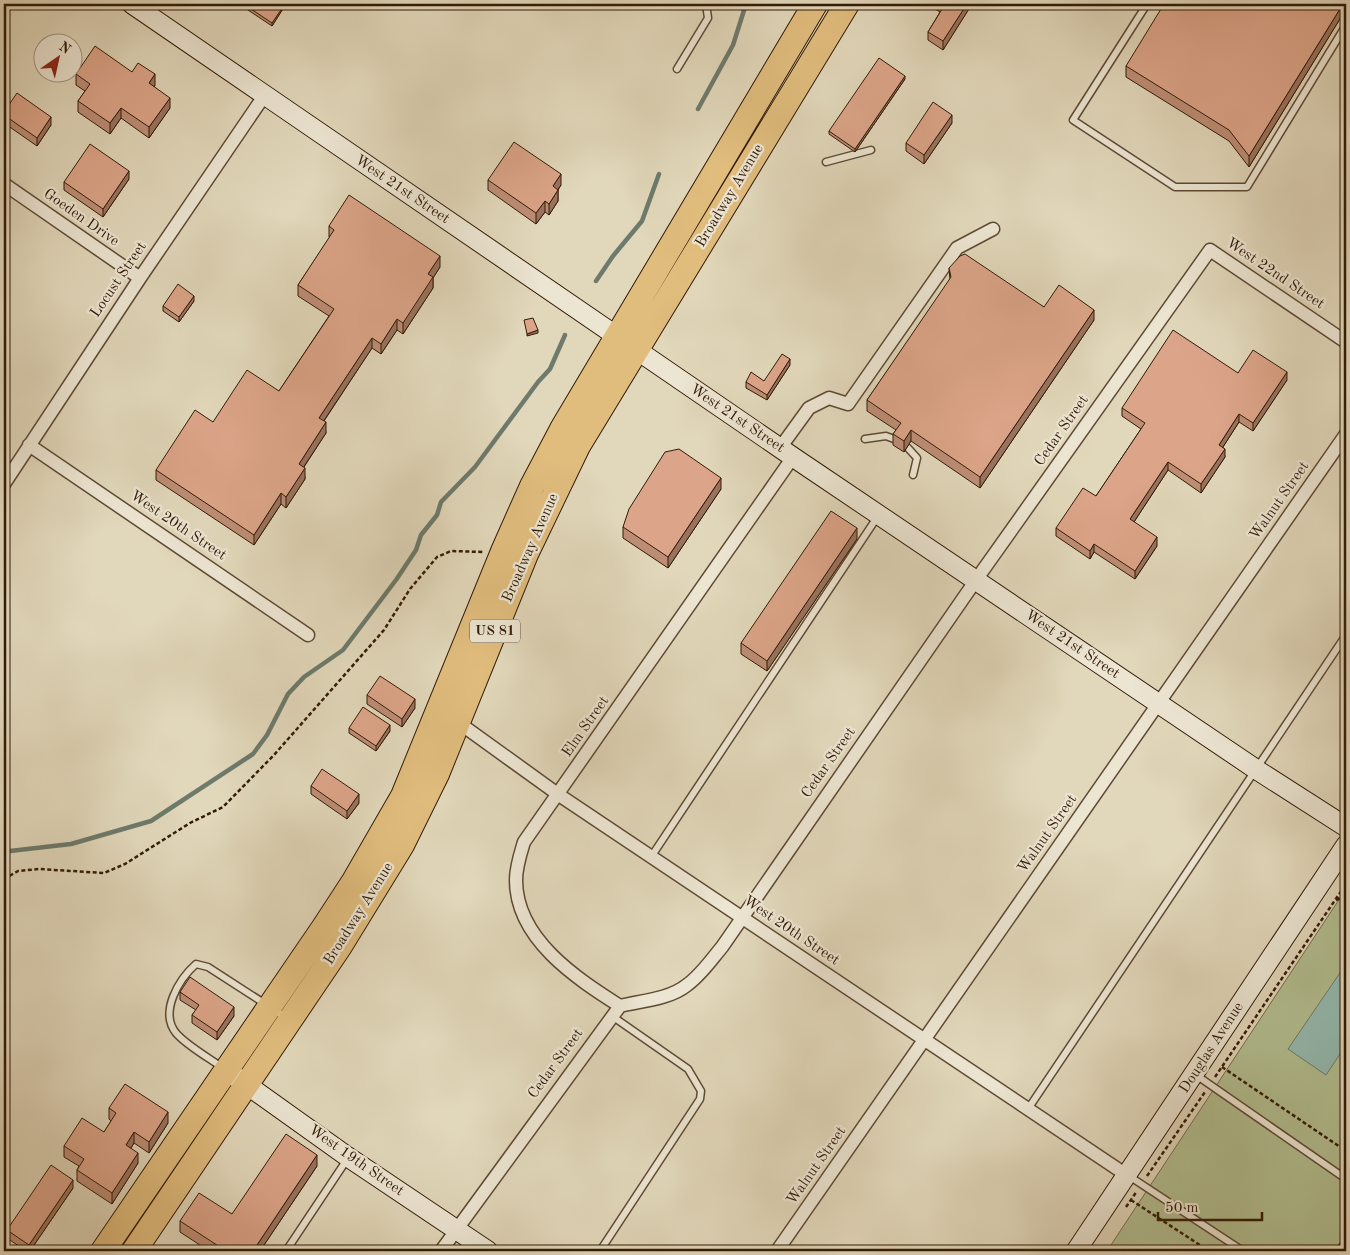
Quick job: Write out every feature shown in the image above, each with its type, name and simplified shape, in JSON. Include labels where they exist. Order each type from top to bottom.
[{"type":"highway","name":"Broadway Avenue","points":[[103,1251],[339,904],[380,838],[403,796],[504,549],[536,478],[616,337],[815,4]]},
{"type":"highway","name":"Broadway Avenue","points":[[134,1251],[248,1085],[340,946],[402,845],[426,798],[458,723],[526,554],[578,446],[847,4]]},
{"type":"street","name":"West 21st Street","points":[[132,4],[787,453],[1257,770],[1346,827]]},
{"type":"street","name":"Locust Street","points":[[4,484],[140,278],[264,96]]},
{"type":"street","name":"Goeden Drive","points":[[4,184],[140,278]]},
{"type":"street","name":"Elm Street","points":[[616,1011],[553,956],[534,931],[523,912],[518,897],[517,866],[524,842],[559,795],[787,453],[820,410],[838,401],[848,404],[957,248],[993,229]]},
{"type":"street","name":"West 22nd Street","points":[[1210,250],[1346,342]]},
{"type":"street","name":"Cedar Street","points":[[441,1251],[455,1229],[616,1011],[673,993],[686,986],[701,973],[722,947],[976,580],[1210,250]]},
{"type":"street","name":"Walnut Street","points":[[777,1251],[1346,434]]},
{"type":"street","name":"West 20th Street","points":[[29,445],[308,635]]},
{"type":"street","name":"West 20th Street","points":[[439,709],[559,795],[1135,1180]]},
{"type":"street","name":"Douglas Avenue","points":[[1076,1251],[1135,1180],[1202,1080],[1346,845]]},
{"type":"street","name":"West 19th Street","points":[[226,1070],[348,1157],[488,1251]]},
{"type":"lane","points":[[677,69],[708,18],[706,4]]},
{"type":"lane","points":[[1147,4],[1072,120],[1175,187],[1247,187],[1346,25]]},
{"type":"lane","points":[[826,162],[871,150]]},
{"type":"lane","points":[[865,440],[886,436],[894,439]]},
{"type":"lane","points":[[908,448],[918,458],[913,475]]},
{"type":"lane","points":[[651,857],[879,515]]},
{"type":"lane","points":[[1028,1109],[1346,635]]},
{"type":"lane","points":[[226,1070],[176,1033],[170,1022],[174,993],[196,964],[208,967],[290,1020]]},
{"type":"lane","points":[[600,1251],[700,1100],[701,1090],[688,1069],[616,1011]]},
{"type":"lane","points":[[1202,1080],[1346,1179]]},
{"type":"lane","points":[[286,1251],[348,1157]]},
{"type":"lane","points":[[1135,1180],[1242,1251]]},
{"type":"lane","points":[[1339,1251],[1346,1241]]},
{"type":"path","points":[[4,879],[18,871],[39,869],[104,873],[125,864],[190,823],[223,807],[274,755],[384,630],[410,589],[437,557],[451,551],[478,553],[504,549]]},
{"type":"path","points":[[1121,1215],[1131,1200],[1135,1180],[1202,1080],[1222,1067],[1346,884]]},
{"type":"path","points":[[1335,900],[1346,896]]},
{"type":"path","points":[[1222,1067],[1346,1151]]},
{"type":"path","points":[[1131,1200],[1209,1251]]},
{"type":"green space","points":[[1346,889],[1346,1251],[1107,1251]]},
{"type":"water","points":[[1346,964],[1346,1045],[1326,1075],[1288,1049]]},
{"type":"building","points":[[246,4],[285,4],[272,23]]},
{"type":"building","points":[[940,4],[967,4],[943,41],[928,32],[944,6]]},
{"type":"building","points":[[1164,4],[1343,4],[1249,156],[1229,130],[1126,66]]},
{"type":"building","points":[[95,46],[132,72],[138,63],[155,74],[149,83],[170,98],[149,127],[121,108],[110,123],[78,101],[90,84],[82,78],[82,65]]},
{"type":"building","points":[[879,58],[905,76],[855,149],[829,131]]},
{"type":"building","points":[[17,93],[51,117],[37,138],[4,115],[4,112]]},
{"type":"building","points":[[933,102],[952,115],[924,155],[906,143]]},
{"type":"building","points":[[514,142],[561,174],[553,186],[558,190],[549,204],[545,201],[536,213],[488,180]]},
{"type":"building","points":[[90,144],[129,171],[103,209],[64,182]]},
{"type":"building","points":[[349,195],[440,256],[428,274],[433,277],[403,323],[397,319],[381,344],[372,338],[319,418],[326,422],[299,464],[305,468],[286,497],[281,493],[254,535],[156,470],[195,410],[213,422],[247,370],[279,391],[334,309],[298,285],[334,230],[329,226]]},
{"type":"building","points":[[965,254],[1044,307],[1059,285],[1094,310],[980,477],[911,430],[904,441],[893,434],[901,423],[867,400],[951,277],[949,268],[960,256]]},
{"type":"building","points":[[178,284],[194,296],[179,317],[163,306]]},
{"type":"building","points":[[533,318],[538,330],[527,334],[524,320]]},
{"type":"building","points":[[1173,330],[1238,373],[1253,350],[1287,372],[1253,423],[1239,414],[1219,445],[1225,449],[1201,484],[1168,462],[1130,519],[1157,537],[1135,571],[1094,544],[1090,551],[1056,528],[1083,488],[1096,496],[1145,423],[1122,408]]},
{"type":"building","points":[[782,354],[790,359],[767,395],[746,382],[751,372],[764,381]]},
{"type":"building","points":[[679,449],[721,478],[668,557],[623,527],[629,509],[665,452]]},
{"type":"building","points":[[831,511],[857,528],[767,661],[741,643]]},
{"type":"building","points":[[380,676],[415,699],[402,719],[367,695]]},
{"type":"building","points":[[363,707],[390,725],[376,746],[349,728]]},
{"type":"building","points":[[322,769],[359,794],[347,811],[311,786]]},
{"type":"building","points":[[1346,922],[1346,934],[1341,930]]},
{"type":"building","points":[[190,977],[234,1007],[217,1032],[192,1015],[199,1005],[180,992]]},
{"type":"building","points":[[125,1084],[168,1112],[149,1142],[134,1132],[126,1145],[138,1153],[112,1193],[77,1170],[84,1159],[64,1146],[82,1118],[104,1132],[116,1113],[109,1108]]},
{"type":"building","points":[[286,1134],[317,1155],[253,1251],[226,1251],[180,1221],[199,1193],[232,1214]]},
{"type":"building","points":[[51,1165],[73,1180],[29,1245],[7,1230]]},
{"type":"waterway","points":[[698,109],[733,45],[746,4]]},
{"type":"waterway","points":[[596,281],[613,256],[642,221],[659,174]]},
{"type":"waterway","points":[[4,854],[10,851],[71,844],[151,821],[253,754],[267,735],[288,694],[304,677],[343,650],[396,580],[416,550],[421,535],[437,515],[441,502],[475,467],[538,382],[550,369],[565,335]]}]
